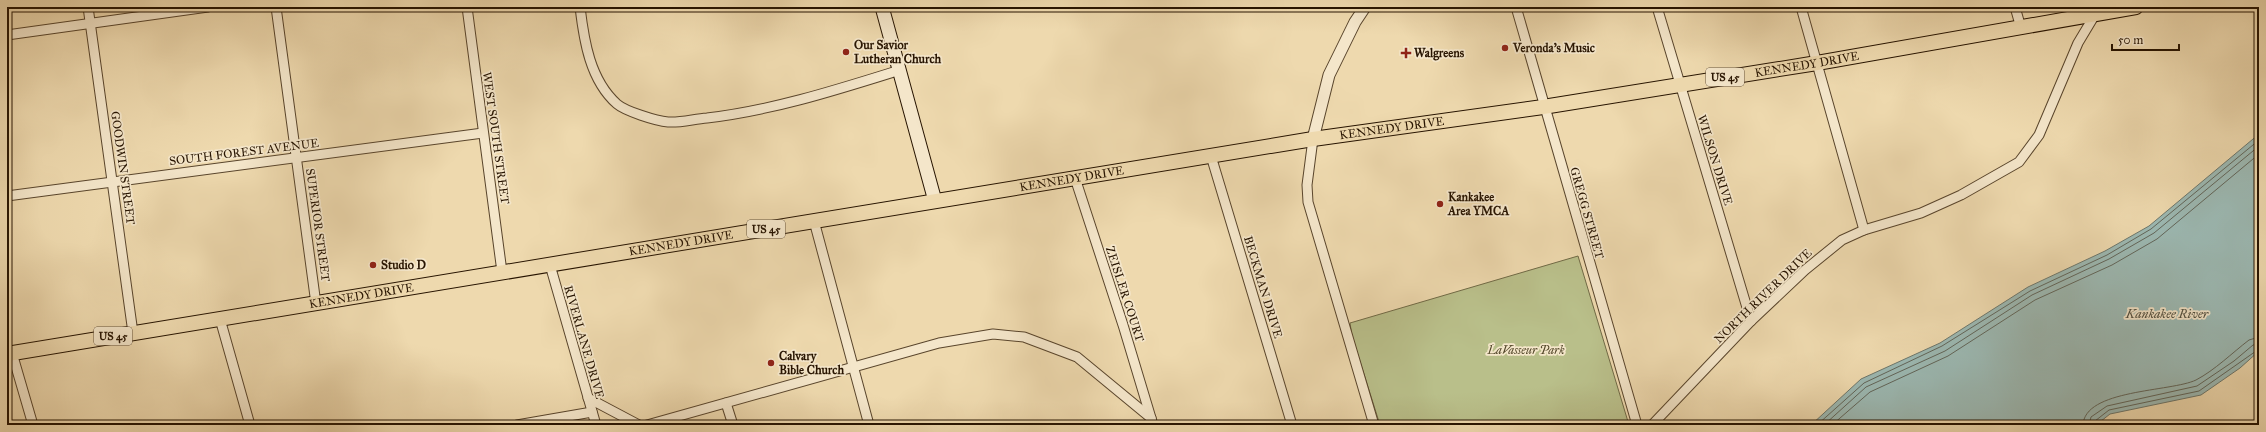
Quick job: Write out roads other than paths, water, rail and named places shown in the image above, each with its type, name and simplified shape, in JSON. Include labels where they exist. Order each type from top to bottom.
[{"type":"main road","points":[[882,7],[935,201]]},
{"type":"main road","name":"KENNEDY DRIVE","points":[[10,353],[316,304],[1312,139],[1543,107],[2021,28],[2096,13],[2136,7]]},
{"type":"street","name":"GOODWIN STREET","points":[[88,7],[133,333]]},
{"type":"street","points":[[7,35],[208,7]]},
{"type":"street","name":"SUPERIOR STREET","points":[[276,7],[316,304]]},
{"type":"street","name":"WEST SOUTH STREET","points":[[467,7],[502,272]]},
{"type":"street","points":[[580,7],[584,37],[591,63],[601,87],[618,105],[642,115],[667,122],[739,114],[803,100],[900,70]]},
{"type":"street","points":[[1366,7],[1355,22],[1329,75],[1312,139],[1307,185],[1308,202],[1374,425]]},
{"type":"street","name":"GREGG STREET","points":[[1516,7],[1543,107],[1636,425]]},
{"type":"street","name":"WILSON DRIVE","points":[[1657,7],[1751,321]]},
{"type":"street","points":[[1801,7],[1864,230]]},
{"type":"street","points":[[2015,7],[2021,28]]},
{"type":"street","name":"NORTH RIVER DRIVE","points":[[1652,425],[1751,321],[1817,260],[1842,240],[1864,230],[1921,213],[1961,195],[2019,162],[2039,135],[2078,43],[2096,13]]},
{"type":"street","name":"SOUTH FOREST AVENUE","points":[[7,196],[483,133]]},
{"type":"street","name":"BECKMAN DRIVE","points":[[1211,156],[1292,425]]},
{"type":"street","name":"ZEISLER COURT","points":[[1074,178],[1123,325],[1152,422]]},
{"type":"street","points":[[814,221],[852,367],[869,425]]},
{"type":"street","name":"RIVERLANE DRIVE","points":[[550,265],[596,425]]},
{"type":"street","points":[[220,319],[250,425]]},
{"type":"street","points":[[647,425],[938,342],[993,334],[1024,337],[1078,357],[1152,422]]},
{"type":"street","points":[[10,353],[33,425]]},
{"type":"street","points":[[588,398],[639,425]]},
{"type":"street","points":[[726,403],[733,425]]},
{"type":"street","points":[[516,425],[592,412]]},
{"type":"water","name":"Kankakee River","points":[[2259,134],[2259,351],[2240,368],[2201,395],[2110,414],[2096,425],[1811,425],[1861,379],[1940,343],[2028,287],[2105,251],[2149,226]]},
{"type":"place","name":"Veronda's Music","points":[[1505,48]]},
{"type":"place","name":"Our Savior Lutheran Church","points":[[846,52]]},
{"type":"place","name":"Walgreens","points":[[1406,53]]},
{"type":"place","name":"Kankakee Area YMCA","points":[[1440,204]]},
{"type":"place","name":"Studio D","points":[[373,265]]},
{"type":"place","name":"Calvary Bible Church","points":[[771,363]]},
{"type":"park label","name":"LaVasseur Park","points":[[1526,350]]}]
